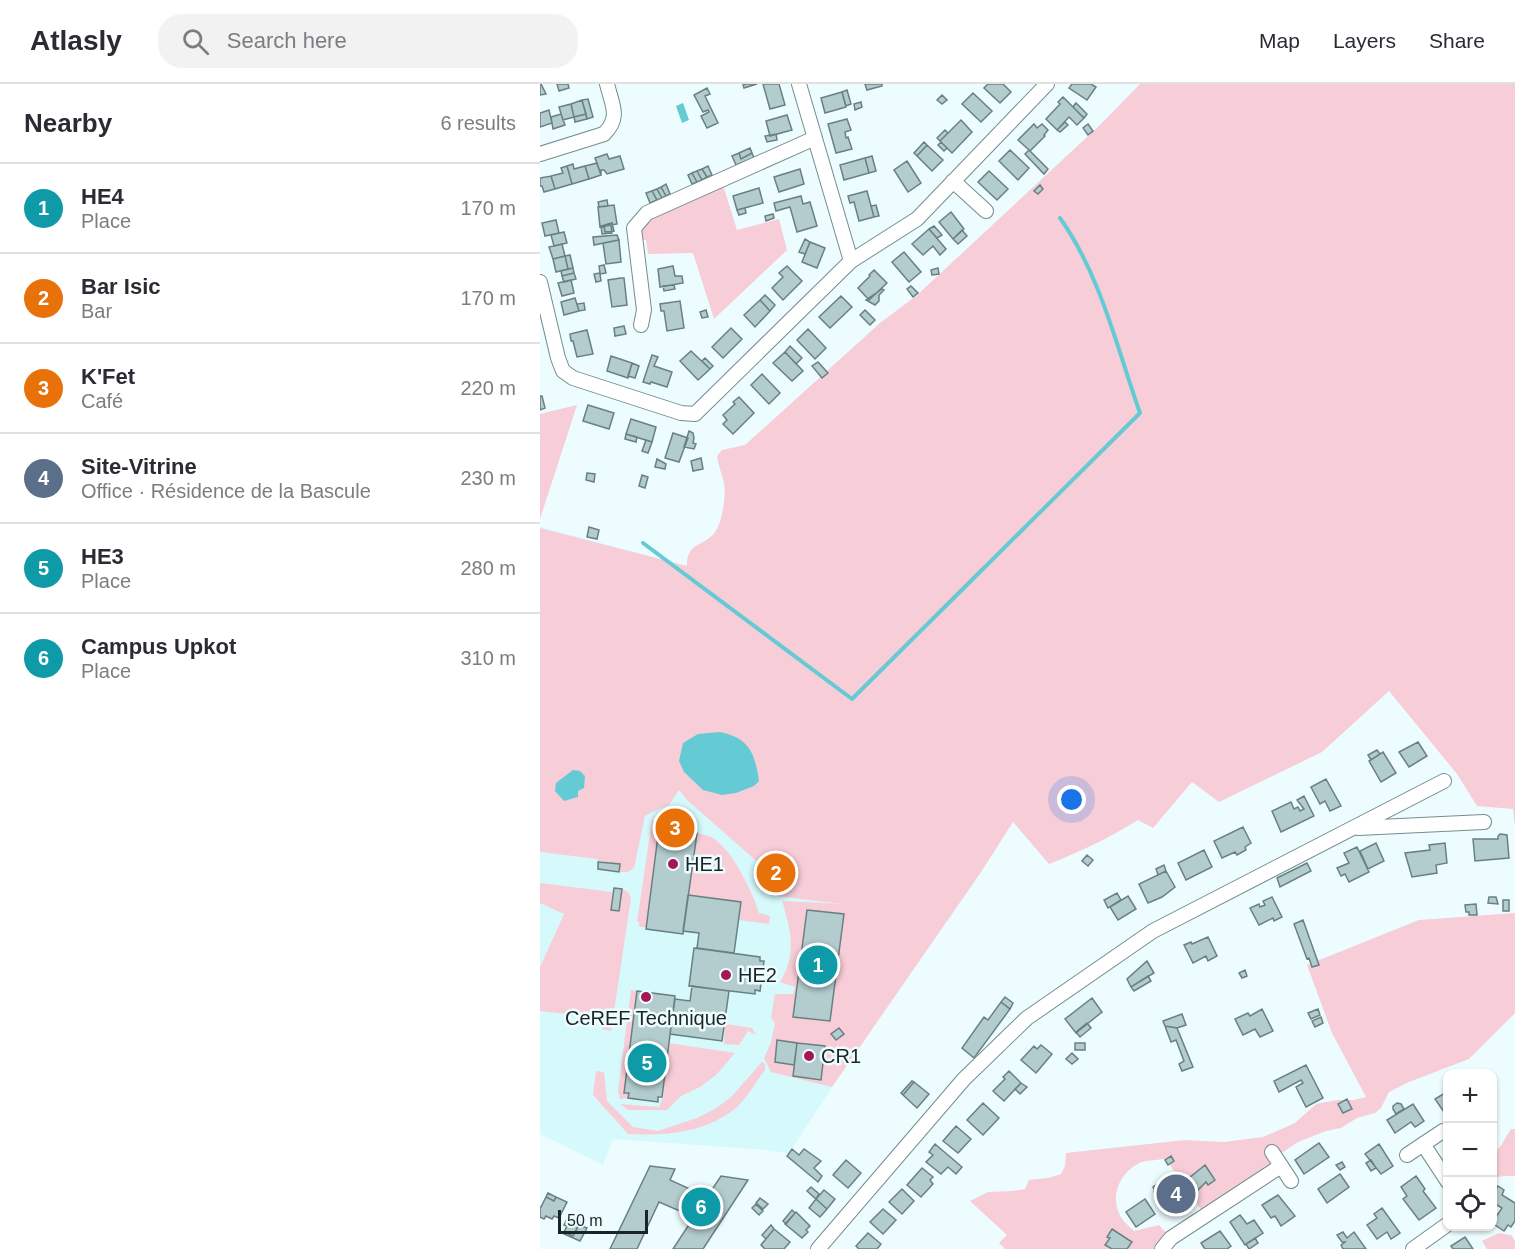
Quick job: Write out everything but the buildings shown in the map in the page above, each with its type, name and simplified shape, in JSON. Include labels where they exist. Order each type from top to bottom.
[{"type":"street","points":[[540,154],[604,134],[611,127],[615,118],[607,84]]},
{"type":"street","points":[[799,84],[851,261]]},
{"type":"street","points":[[540,282],[563,371],[573,378],[681,413],[695,414],[851,261],[917,219],[1047,84]]},
{"type":"street","points":[[641,325],[644,309],[634,228],[640,220],[647,213],[815,138]]},
{"type":"street","points":[[953,181],[986,211]]},
{"type":"street","points":[[818,1249],[964,1079],[1027,1018],[1153,931],[1444,781]]},
{"type":"street","points":[[1353,828],[1484,822]]},
{"type":"street","points":[[1407,1155],[1443,1131]]},
{"type":"street","points":[[1423,1144],[1445,1177]]},
{"type":"street","points":[[1272,1152],[1291,1181]]},
{"type":"street","points":[[1162,1249],[1171,1238],[1281,1166]]},
{"type":"street","points":[[1413,1249],[1443,1228]]},
{"type":"shaded area","points":[[1140,84],[1515,84],[1515,826],[1513,809],[1477,806],[1457,774],[1389,691],[1322,752],[1219,802],[1192,782],[1153,828],[1138,820],[1072,855],[1049,864],[1013,822],[832,1087],[771,1072],[764,1058],[771,1042],[775,1023],[771,1018],[775,994],[793,994],[795,987],[780,982],[789,962],[791,942],[782,901],[842,904],[776,896],[761,865],[687,800],[679,790],[669,805],[645,816],[634,868],[628,872],[620,872],[620,864],[598,861],[598,859],[540,852],[540,528],[687,566],[690,552],[713,535],[721,519],[725,488],[717,456],[722,450],[745,445],[880,323],[916,296],[1101,124]]},
{"type":"shaded area","points":[[723,185],[737,230],[779,219],[787,250],[714,319],[693,253],[648,254],[646,240],[642,240],[641,227],[650,217]]},
{"type":"shaded area","points":[[577,405],[540,519],[540,414]]},
{"type":"shaded area","points":[[540,527],[687,566],[1013,821],[981,872],[787,1153],[613,1139],[603,1165],[540,1134]]},
{"type":"shaded area","points":[[652,820],[663,822],[663,828],[659,829],[647,927],[639,927],[639,922],[637,922]]},
{"type":"shaded area","points":[[697,833],[711,837],[734,860],[752,893],[759,913],[770,916],[769,924],[739,920],[741,902],[689,895]]},
{"type":"shaded area","points":[[540,883],[612,892],[611,909],[619,912],[622,889],[628,892],[631,898],[611,1031],[602,1029],[602,1018],[540,1011],[540,967],[564,914],[540,903]]},
{"type":"shaded area","points":[[1515,913],[1515,1013],[1469,1059],[1389,1092],[1381,1108],[1375,1113],[1357,1118],[1341,1128],[1298,1142],[1280,1154],[1281,1166],[1205,1216],[1166,1159],[1142,1162],[1129,1171],[1117,1190],[1116,1198],[1120,1216],[1134,1231],[1159,1225],[1171,1238],[1162,1249],[1005,1249],[999,1243],[1007,1235],[970,1201],[988,1192],[1025,1189],[1029,1180],[1061,1174],[1065,1166],[1066,1153],[1185,1140],[1224,1142],[1263,1137],[1295,1123],[1316,1104],[1366,1097],[1332,1033],[1307,965],[1419,920]]},
{"type":"shaded area","points":[[631,990],[638,991],[624,1093],[629,1093],[628,1098],[620,1099],[618,1091]]},
{"type":"shaded area","points":[[725,1024],[752,1028],[756,1035],[748,1031],[739,1045],[724,1044]]},
{"type":"shaded area","points":[[668,1043],[735,1053],[716,1075],[700,1087],[681,1096],[667,1110],[628,1110],[620,1104],[659,1107],[663,1097]]},
{"type":"shaded area","points":[[762,1062],[765,1064],[765,1070],[736,1108],[711,1123],[685,1131],[628,1134],[593,1095],[596,1071],[604,1072],[607,1101],[633,1127],[658,1131],[697,1118],[715,1109],[731,1097]]},
{"type":"shaded area","points":[[1511,1129],[1515,1129],[1515,1176],[1497,1177],[1497,1150]]},
{"type":"shaded area","points":[[1499,1233],[1511,1235],[1515,1241],[1515,1249],[1487,1249],[1482,1241]]},
{"type":"water","points":[[683,103],[689,120],[682,123],[676,106]]},
{"type":"water","points":[[720,732],[738,738],[749,748],[759,781],[754,786],[736,793],[722,795],[703,790],[684,772],[679,761],[683,743],[698,734]]},
{"type":"water","points":[[573,770],[580,771],[585,776],[584,788],[578,791],[578,797],[564,801],[555,791],[556,783]]},
{"type":"waterway","points":[[643,543],[852,699],[1140,413],[1097,288],[1087,264],[1060,218]]},
{"type":"place","name":"K'Fet","points":[[675,828]]},
{"type":"place","name":"HE1","points":[[673,864]]},
{"type":"place","name":"Bar Isic","points":[[776,873]]},
{"type":"place","name":"HE4","points":[[818,965]]},
{"type":"place","name":"HE2","points":[[726,975]]},
{"type":"place","name":"CeREF Technique","points":[[646,997]]},
{"type":"place","name":"CR1","points":[[809,1056]]},
{"type":"place","name":"HE3","points":[[647,1063]]},
{"type":"place","name":"Site-Vitrine","points":[[1176,1194]]},
{"type":"place","name":"Campus Upkot","points":[[701,1207]]}]
